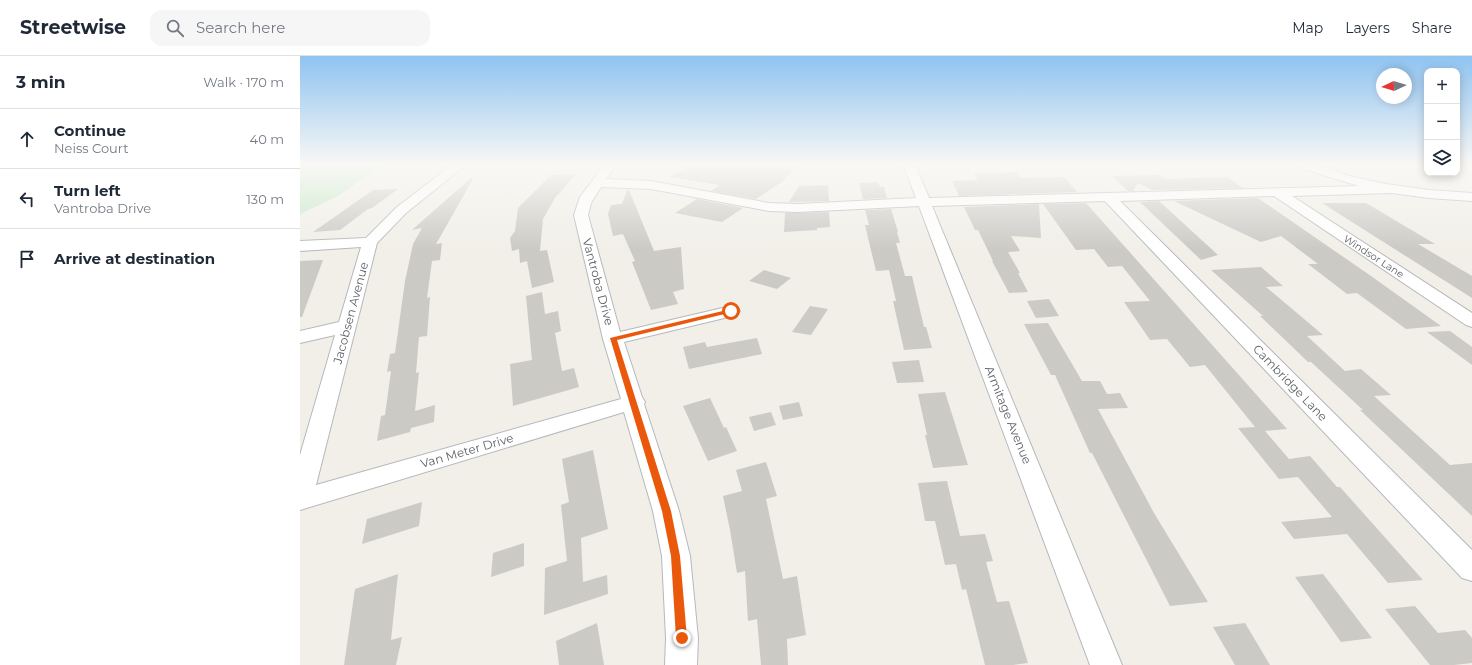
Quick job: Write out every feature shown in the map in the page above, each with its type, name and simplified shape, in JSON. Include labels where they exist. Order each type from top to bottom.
[{"type":"street","name":"Jacobsen Avenue","points":[[300,499],[370,242],[394,217],[425,192]]},
{"type":"street","name":"Vantroba Drive","points":[[591,192],[584,203],[581,215],[613,338],[634,402],[666,511],[676,556],[682,638],[681,665]]},
{"type":"street","points":[[690,192],[745,203],[776,207],[1263,192]]},
{"type":"street","name":"Armitage Avenue","points":[[920,192],[1106,665]]},
{"type":"street","name":"Windsor Lane","points":[[1278,192],[1472,321]]},
{"type":"street","points":[[1422,192],[1455,196],[1472,196]]},
{"type":"street","points":[[1455,196],[1472,204]]},
{"type":"street","name":"Cambridge Lane","points":[[1109,197],[1472,569]]},
{"type":"street","points":[[300,246],[370,242]]},
{"type":"street","points":[[613,338],[731,311]]},
{"type":"street","points":[[300,337],[348,326]]},
{"type":"street","name":"Van Meter Drive","points":[[300,499],[634,402]]},
{"type":"green space","points":[[300,192],[343,192],[338,196],[300,214]]},
{"type":"building","points":[[370,192],[393,192],[340,230],[313,232]]},
{"type":"building","points":[[455,192],[465,192],[436,244],[442,243],[440,260],[432,261],[427,298],[430,297],[427,336],[419,337],[416,373],[419,372],[415,411],[435,405],[434,422],[411,428],[410,432],[377,441],[381,416],[385,415],[391,371],[387,372],[390,354],[395,353],[405,281],[413,244],[422,228],[412,230]]},
{"type":"building","points":[[534,192],[560,192],[543,219],[540,251],[547,250],[554,282],[532,288],[527,261],[520,263],[519,249],[512,251],[510,238],[515,231],[518,208]]},
{"type":"building","points":[[626,192],[630,192],[654,251],[681,247],[684,289],[673,292],[678,304],[651,310],[632,262],[635,261],[623,234],[613,236],[608,214],[611,205],[622,204]]},
{"type":"building","points":[[719,192],[766,192],[756,199]]},
{"type":"building","points":[[795,192],[828,192],[829,201],[789,202]]},
{"type":"building","points":[[861,192],[885,192],[887,198],[863,199]]},
{"type":"building","points":[[957,192],[1065,192],[959,196]]},
{"type":"building","points":[[1258,198],[1441,326],[1406,329],[1357,293],[1347,294],[1308,264],[1318,264],[1281,236],[1261,242],[1174,201]]},
{"type":"building","points":[[697,199],[743,208],[722,222],[675,213]]},
{"type":"building","points":[[1159,201],[1218,255],[1201,260],[1140,202]]},
{"type":"building","points":[[1086,203],[1287,429],[1265,431],[1289,459],[1310,456],[1337,487],[1340,487],[1423,580],[1388,583],[1347,534],[1294,539],[1281,522],[1332,517],[1298,477],[1279,479],[1238,428],[1255,427],[1205,365],[1190,367],[1167,339],[1150,340],[1124,302],[1150,301],[1122,266],[1108,267],[1094,249],[1076,250],[1043,204]]},
{"type":"building","points":[[1322,203],[1366,203],[1435,244],[1418,244],[1472,276],[1472,298]]},
{"type":"building","points":[[1039,204],[1041,238],[1011,236],[1020,251],[1008,252],[1020,273],[1018,273],[1028,292],[1009,293],[978,230],[975,230],[964,207]]},
{"type":"building","points":[[891,209],[898,232],[900,243],[896,243],[905,276],[912,276],[924,327],[926,327],[932,348],[904,350],[893,301],[896,301],[889,270],[876,271],[865,225],[869,225],[865,210]]},
{"type":"building","points":[[829,212],[830,227],[817,228],[817,230],[784,232],[785,213]]},
{"type":"building","points":[[323,260],[302,317],[300,317],[300,261]]},
{"type":"building","points":[[1261,267],[1283,286],[1266,287],[1323,335],[1307,336],[1345,371],[1361,369],[1391,395],[1374,396],[1450,465],[1472,463],[1472,516],[1360,410],[1363,410],[1311,362],[1308,362],[1260,316],[1263,316],[1211,270]]},
{"type":"building","points":[[764,270],[791,278],[777,289],[749,281]]},
{"type":"building","points":[[542,292],[545,314],[558,311],[561,331],[555,333],[562,371],[574,368],[579,387],[513,406],[510,364],[532,360],[526,296]]},
{"type":"building","points":[[1049,299],[1059,316],[1036,318],[1027,301]]},
{"type":"building","points":[[810,306],[828,309],[811,335],[792,332]]},
{"type":"building","points":[[1048,323],[1082,381],[1100,381],[1107,394],[1120,393],[1128,408],[1098,409],[1154,513],[1208,602],[1170,606],[1092,453],[1090,453],[1055,375],[1051,375],[1024,324]]},
{"type":"building","points":[[1450,331],[1472,347],[1472,365],[1427,332]]},
{"type":"building","points":[[757,338],[762,354],[689,369],[683,347],[705,342],[707,347]]},
{"type":"building","points":[[919,360],[924,382],[897,383],[892,362]]},
{"type":"building","points":[[945,392],[968,465],[933,468],[925,435],[927,435],[918,394]]},
{"type":"building","points":[[710,398],[737,451],[708,461],[683,406]]},
{"type":"building","points":[[799,402],[803,416],[783,420],[779,406]]},
{"type":"building","points":[[771,412],[776,425],[754,431],[749,417]]},
{"type":"building","points":[[593,450],[608,529],[581,538],[583,582],[607,575],[608,594],[544,615],[545,568],[567,561],[561,505],[569,502],[562,459]]},
{"type":"building","points":[[766,462],[777,496],[766,499],[783,579],[797,576],[806,635],[787,639],[788,665],[761,665],[757,619],[748,621],[745,571],[737,573],[723,496],[742,491],[736,470]]},
{"type":"building","points":[[947,481],[960,536],[985,534],[993,561],[986,562],[997,602],[1009,601],[1028,663],[1013,665],[985,665],[966,589],[962,590],[956,564],[945,565],[935,521],[925,521],[918,483]]},
{"type":"building","points":[[422,502],[419,526],[362,544],[367,519]]},
{"type":"building","points":[[524,543],[524,566],[491,577],[493,553]]},
{"type":"building","points":[[398,574],[391,640],[402,637],[396,665],[344,665],[355,589]]},
{"type":"building","points":[[1323,574],[1372,638],[1341,642],[1295,577]]},
{"type":"building","points":[[1415,606],[1438,633],[1465,630],[1472,638],[1472,663],[1430,665],[1385,609]]},
{"type":"building","points":[[597,623],[604,665],[559,665],[556,641]]},
{"type":"building","points":[[1245,623],[1270,665],[1235,665],[1213,627]]},
{"type":"route","points":[[682,638],[676,556],[666,511],[634,402],[613,338],[731,311]]}]
